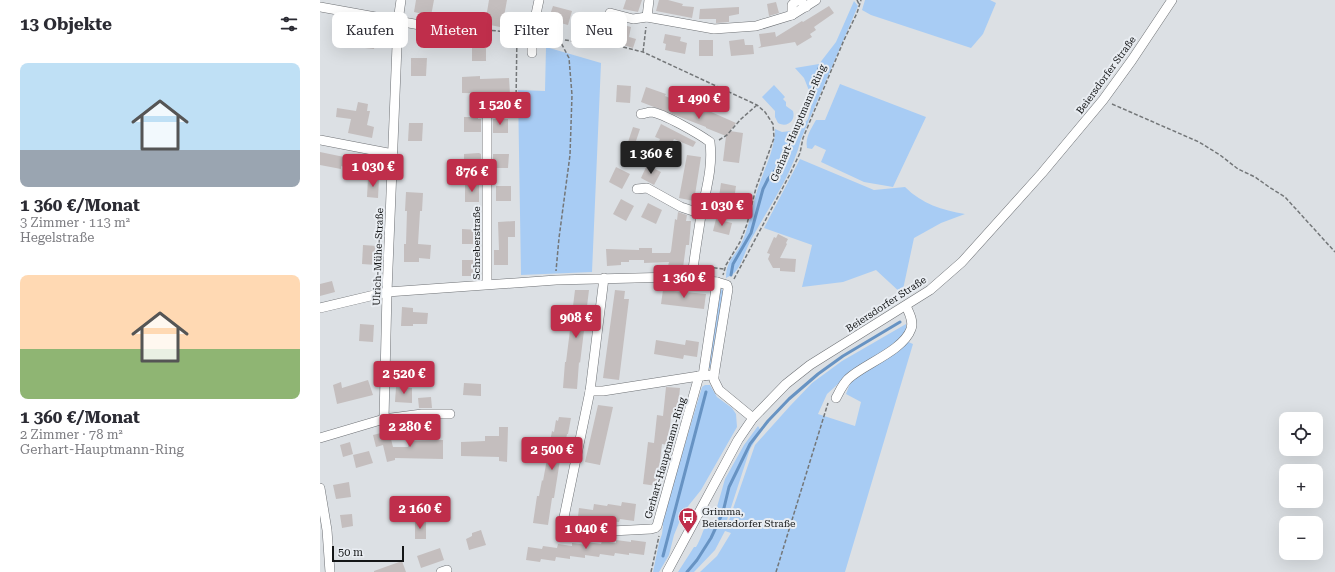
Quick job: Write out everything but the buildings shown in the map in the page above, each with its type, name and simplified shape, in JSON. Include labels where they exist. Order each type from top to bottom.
[{"type":"street","name":"Ulrich-Mühe-Straße","points":[[399,12],[401,0]]},
{"type":"street","points":[[536,12],[539,0]]},
{"type":"street","points":[[647,17],[649,0]]},
{"type":"street","points":[[627,17],[633,19],[647,17],[714,29],[756,26],[792,16],[816,0]]},
{"type":"street","name":"Beiersdorfer Straße","points":[[667,572],[738,440],[754,418],[786,384],[810,365],[930,290],[962,262],[1042,173],[1103,100],[1172,0]]},
{"type":"street","points":[[320,7],[348,12]]},
{"type":"street","name":"Ulrich-Mühe-Straße","points":[[384,419],[387,292],[397,48]]},
{"type":"street","points":[[532,48],[532,53]]},
{"type":"street","name":"Schreberstraße","points":[[320,308],[387,292],[487,284],[487,105]]},
{"type":"street","points":[[642,114],[651,112],[669,119],[700,135],[710,142],[710,173],[692,275]]},
{"type":"street","points":[[320,140],[393,154]]},
{"type":"street","points":[[637,189],[647,188],[681,207],[702,214]]},
{"type":"street","points":[[487,284],[604,278],[675,277],[692,275],[727,285],[728,289],[714,380],[719,390],[754,418]]},
{"type":"street","name":"Gerhart-Hauptmann-Ring","points":[[604,278],[590,391],[563,522],[564,530],[571,533],[650,529],[657,526],[701,376],[717,282]]},
{"type":"street","points":[[836,398],[842,386],[849,378],[882,357],[905,339],[911,329],[911,318],[906,306]]},
{"type":"street","points":[[590,391],[603,392],[714,375]]},
{"type":"street","points":[[320,438],[384,419],[422,414],[450,414]]},
{"type":"street","points":[[320,488],[327,530],[330,572]]},
{"type":"path","points":[[857,0],[859,4]]},
{"type":"path","name":"Gerhart-Hauptmann-Ring","points":[[728,289],[778,198],[800,153],[803,138],[861,0]]},
{"type":"path","points":[[643,52],[647,17]]},
{"type":"path","points":[[556,280],[559,238],[570,155],[572,95],[569,58],[563,47]]},
{"type":"path","points":[[487,105],[516,104],[517,48]]},
{"type":"path","points":[[1103,100],[1199,142],[1220,155],[1238,169],[1255,177],[1285,197],[1335,252]]},
{"type":"path","points":[[710,142],[727,135],[741,119],[757,106]]},
{"type":"path","points":[[692,275],[707,267],[724,269]]},
{"type":"path","points":[[776,572],[827,404],[836,398]]},
{"type":"path","points":[[651,572],[660,534],[660,529],[657,526]]},
{"type":"shaded area","points":[[865,0],[990,0],[996,3],[983,34],[971,48],[871,15],[862,10]]},
{"type":"shaded area","points":[[854,1],[858,6],[801,139],[792,165],[780,190],[750,242],[743,259],[734,273],[726,278],[729,263],[742,242],[747,229],[758,188],[771,152],[775,137],[775,129],[782,132],[799,130],[808,119],[811,108],[810,93],[804,78],[795,68],[819,64],[836,42]]},
{"type":"shaded area","points":[[546,48],[601,63],[592,272],[521,275],[518,90],[545,91]]},
{"type":"shaded area","points":[[840,84],[926,117],[893,187],[864,182],[821,162],[826,150],[815,145],[812,149],[807,148],[807,140],[810,130],[816,120],[825,120]]},
{"type":"shaded area","points":[[774,85],[785,97],[783,99],[786,102],[786,106],[793,111],[794,115],[792,121],[785,125],[778,123],[775,117],[775,111],[762,97]]},
{"type":"shaded area","points":[[800,159],[874,190],[905,187],[925,202],[965,214],[941,223],[914,238],[902,294],[876,270],[843,282],[802,287],[812,245],[764,228]]},
{"type":"shaded area","points":[[720,287],[724,292],[710,368],[708,369]]},
{"type":"shaded area","points":[[906,324],[906,331],[902,338],[849,374],[827,394],[818,414],[855,426],[861,402],[846,394],[851,381],[906,341],[913,344],[845,572],[700,572],[717,556],[731,533],[725,531],[715,550],[694,572],[678,572],[694,547],[696,547],[707,522],[715,523],[721,511],[717,507],[725,479],[744,445],[758,426],[761,431],[750,449],[726,523],[726,529],[755,445],[812,383],[842,361]]},
{"type":"shaded area","points":[[705,385],[710,385],[717,397],[732,408],[736,414],[737,427],[701,490],[685,510],[674,535],[669,555],[659,572],[653,572],[662,534],[663,526],[661,521],[702,387]]},
{"type":"waterway","points":[[731,275],[733,264],[751,233],[763,189],[788,150],[807,110],[819,68]]},
{"type":"waterway","points":[[687,572],[697,560],[711,538],[723,512],[729,487],[750,444],[768,421],[789,399],[818,374],[843,356],[900,322]]},
{"type":"waterway","points":[[663,556],[706,392]]},
{"type":"place","name":"Grimma, Beiersdorfer Straße","points":[[688,534]]}]
